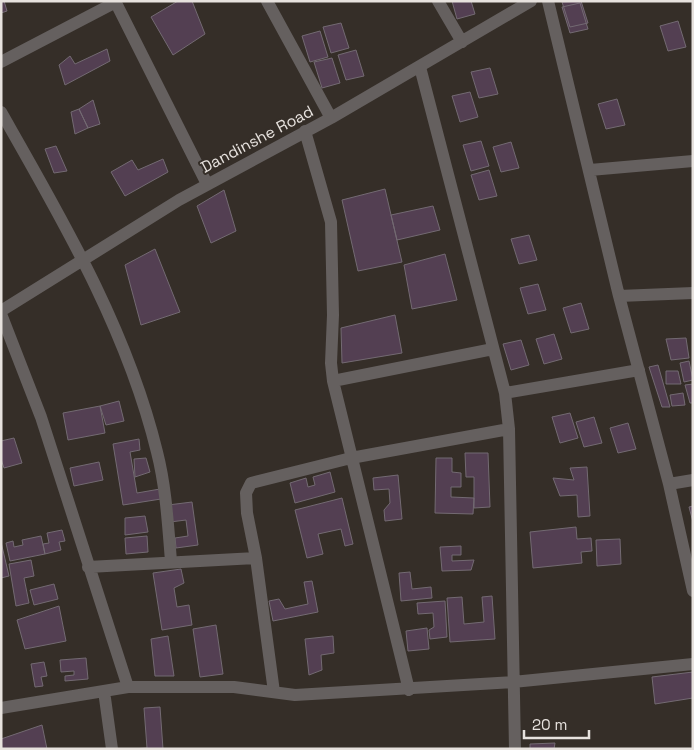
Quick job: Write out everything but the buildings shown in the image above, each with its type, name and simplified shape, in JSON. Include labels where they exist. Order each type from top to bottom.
[{"type":"street","points":[[266,1],[331,118]]},
{"type":"street","points":[[438,1],[462,42]]},
{"type":"street","name":"Dandinshe Road","points":[[1,313],[84,258],[207,184],[331,118],[531,1]]},
{"type":"street","points":[[548,1],[619,296],[669,484],[693,590]]},
{"type":"street","points":[[1,62],[116,2],[207,184]]},
{"type":"street","points":[[420,67],[505,393],[510,429],[513,682],[516,749]]},
{"type":"street","points":[[1,112],[84,258],[138,384],[158,454],[171,561]]},
{"type":"street","points":[[305,131],[331,222],[334,314],[331,355],[333,381],[350,458],[409,690]]},
{"type":"street","points":[[590,170],[693,161]]},
{"type":"street","points":[[619,296],[693,293]]},
{"type":"street","points":[[1,313],[41,417],[128,687]]},
{"type":"street","points":[[333,381],[493,349]]},
{"type":"street","points":[[505,393],[639,370]]},
{"type":"street","points":[[274,692],[247,503],[246,493],[251,483],[350,458],[510,429]]},
{"type":"street","points":[[669,484],[693,480]]},
{"type":"street","points":[[88,567],[171,561],[256,558]]},
{"type":"street","points":[[3,705],[128,687],[234,687],[295,695],[409,690],[513,682],[693,664]]},
{"type":"street","points":[[104,691],[112,749]]}]
